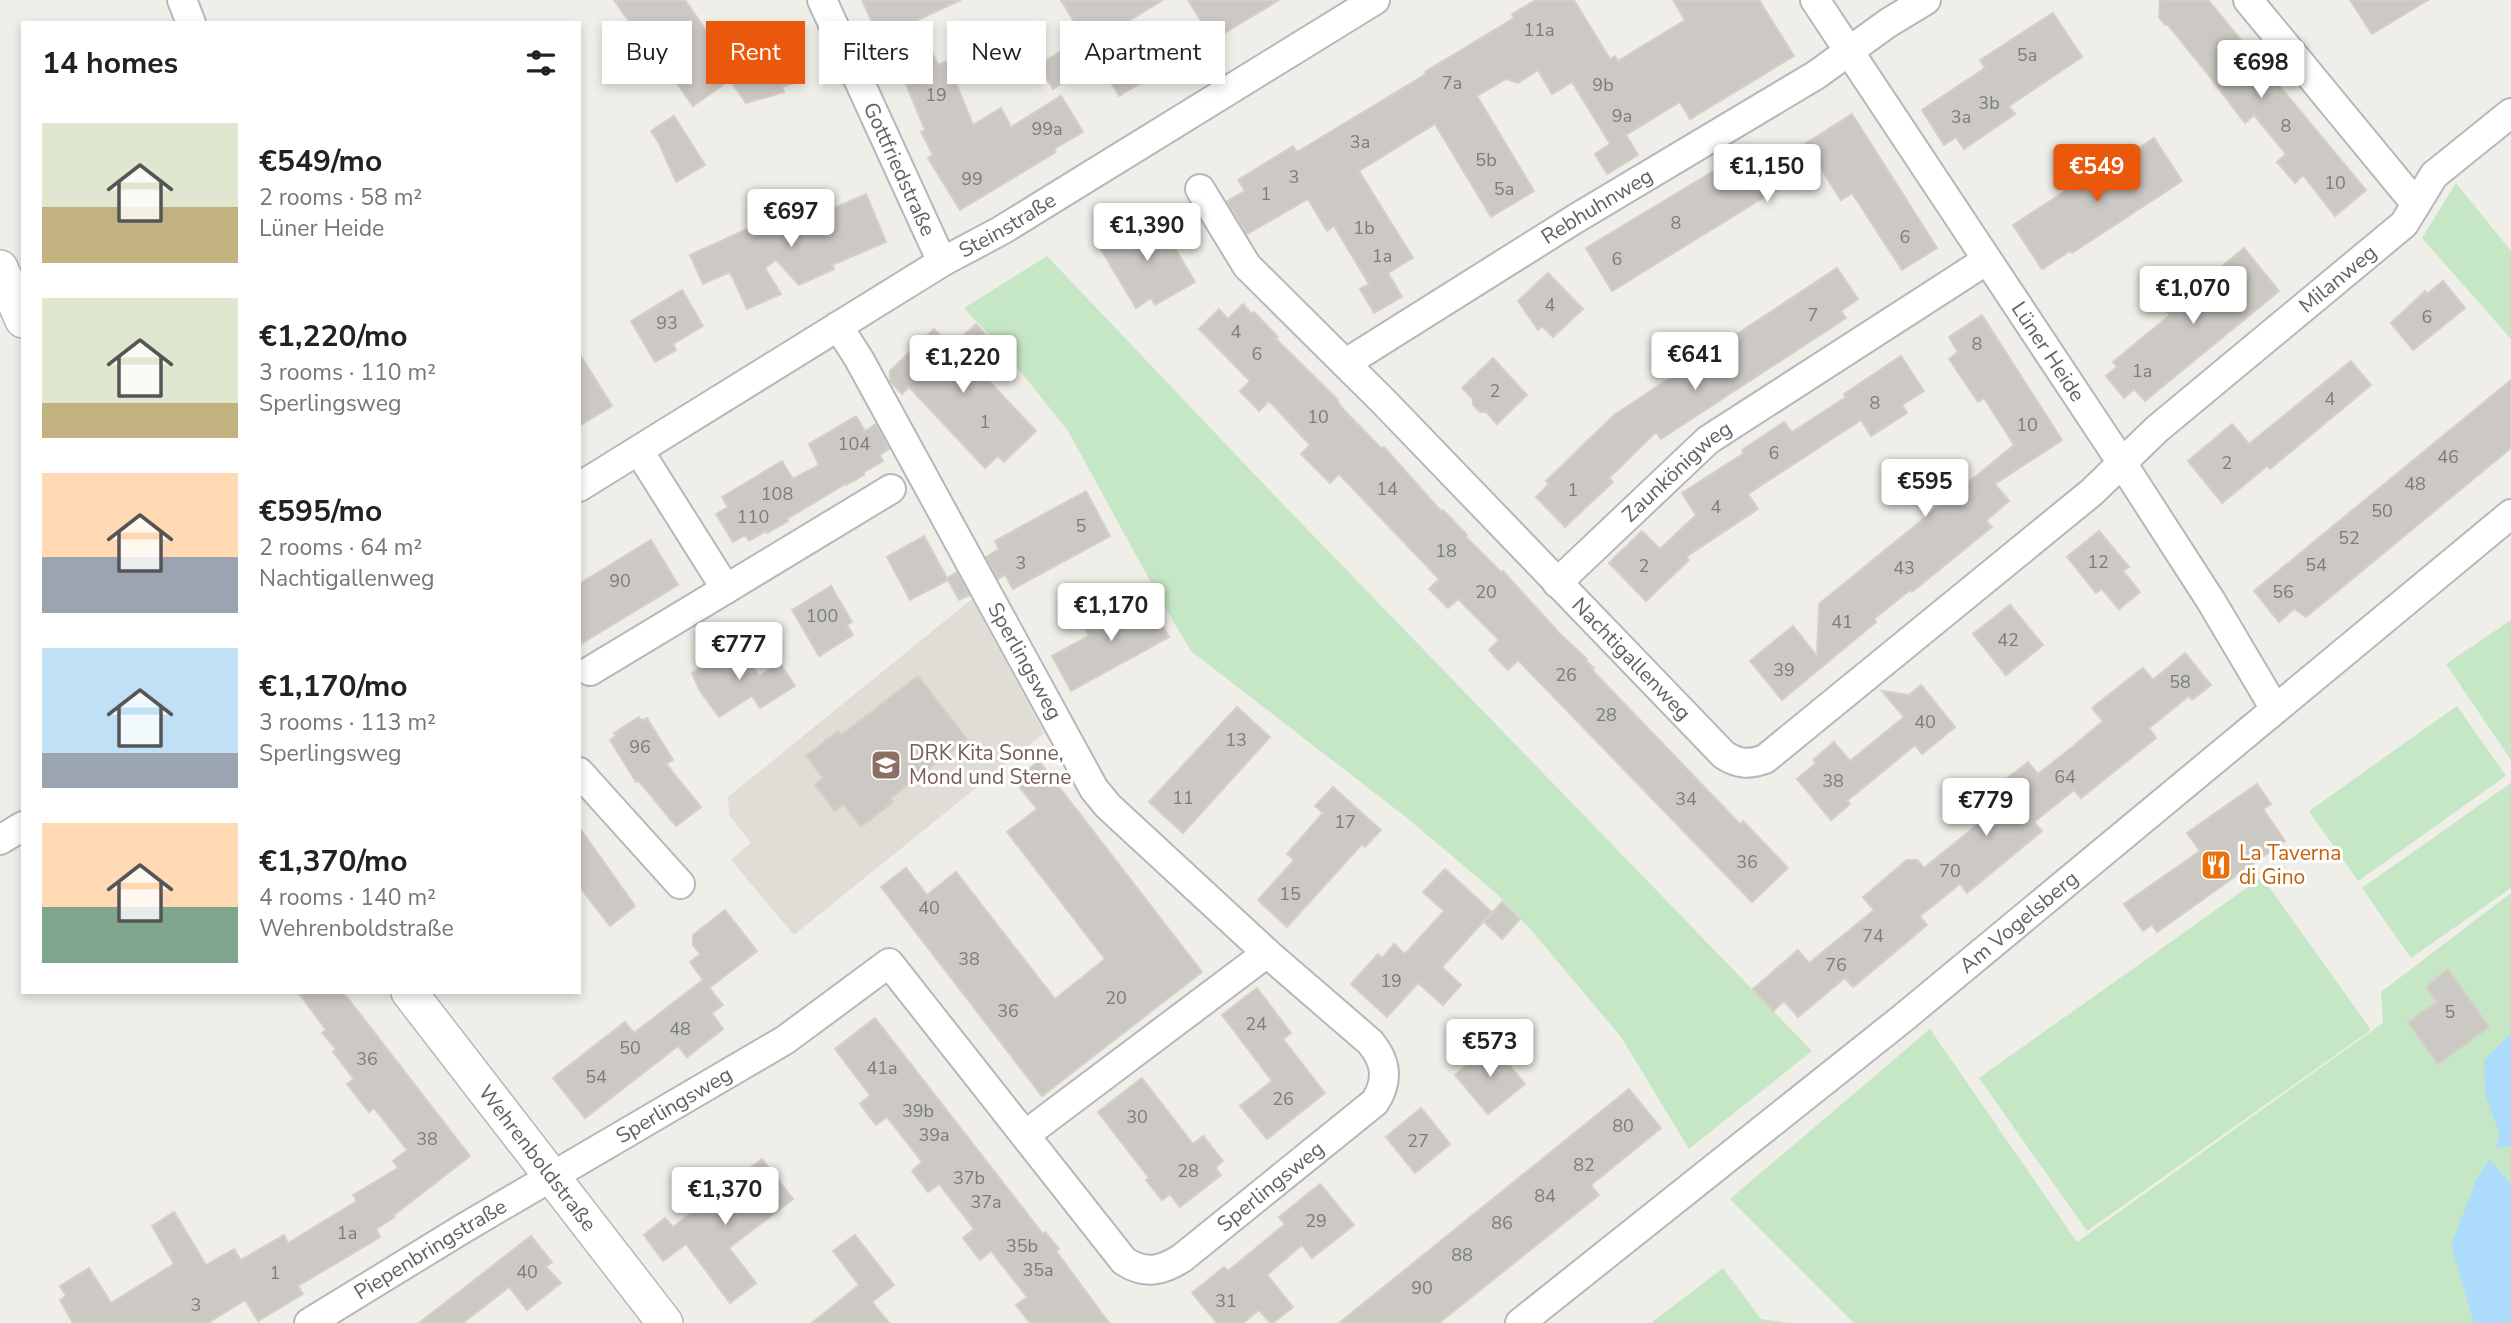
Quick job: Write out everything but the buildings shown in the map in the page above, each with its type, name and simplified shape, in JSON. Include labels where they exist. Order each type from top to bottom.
[{"type":"street","points":[[182,0],[190,21]]},
{"type":"street","name":"Gottfriedstraße","points":[[822,0],[942,262]]},
{"type":"street","name":"Steinstraße","points":[[581,486],[942,262],[1002,230],[1375,0]]},
{"type":"street","name":"Lüner Heide","points":[[1815,0],[2122,463],[2211,601],[2275,709]]},
{"type":"street","name":"Rebhuhnweg","points":[[1346,363],[1575,219],[1815,75],[1848,50],[1926,0]]},
{"type":"street","points":[[2248,0],[2416,204]]},
{"type":"street","name":"Milanweg","points":[[2122,463],[2157,429],[2404,224],[2434,175],[2511,113]]},
{"type":"street","name":"Nachtigallenweg","points":[[1200,189],[1247,266],[1346,363],[1724,755],[1734,761],[1754,763],[1765,759],[2071,510],[2122,463]]},
{"type":"street","name":"Zaunkönigweg","points":[[1557,583],[1708,440],[1987,260]]},
{"type":"street","points":[[0,268],[21,315]]},
{"type":"street","name":"Sperlingsweg","points":[[552,1177],[785,1040],[889,962],[1124,1261],[1133,1267],[1156,1271],[1182,1258],[1375,1102],[1384,1082],[1382,1060],[1370,1042],[1267,953],[1108,806],[1094,789],[859,359],[838,326]]},
{"type":"street","points":[[639,451],[726,589]]},
{"type":"street","points":[[590,671],[891,489]]},
{"type":"street","name":"Am Vogelsberg","points":[[1520,1323],[1903,1018],[2511,514]]},
{"type":"street","points":[[581,774],[680,884]]},
{"type":"street","points":[[0,840],[21,827]]},
{"type":"street","points":[[1025,1135],[1267,953]]},
{"type":"street","name":"Wehrenboldstraße","points":[[411,994],[665,1323]]},
{"type":"street","name":"Piepenbringstraße","points":[[309,1323],[552,1177]]},
{"type":"shaded area","name":"DRK Kita Sonne, Mond und Sterne","points":[[972,599],[1044,733],[794,935],[731,860],[751,843],[729,815],[728,797]]},
{"type":"green space","points":[[2456,183],[2511,251],[2511,339],[2422,238]]},
{"type":"green space","points":[[1047,256],[1812,1051],[1689,1149],[1621,1037],[1532,931],[1496,893],[1407,818],[1191,651],[1068,431],[1005,352],[964,308]]},
{"type":"green space","points":[[2511,620],[2511,760],[2446,664]]},
{"type":"green space","points":[[2457,706],[2506,776],[2358,881],[2309,811]]},
{"type":"green space","points":[[2511,783],[2511,888],[2411,958],[2362,888]]},
{"type":"green space","points":[[2262,877],[2371,1030],[2087,1231],[1979,1078]]},
{"type":"green space","points":[[2511,893],[2511,1323],[1854,1323],[1730,1199],[1930,1029],[2077,1242],[2383,1023],[2381,992]]},
{"type":"green space","points":[[1723,1268],[1761,1319],[1791,1323],[1651,1323]]},
{"type":"water","points":[[2511,1033],[2511,1146],[2497,1148],[2499,1132],[2485,1095],[2484,1061]]},
{"type":"water","points":[[2489,1159],[2511,1184],[2511,1323],[2474,1323],[2451,1245],[2477,1178]]},
{"type":"place","name":"DRK Kita Sonne, Mond und Sterne","points":[[886,765]]},
{"type":"place","name":"La Taverna di Gino","points":[[2216,865]]}]
